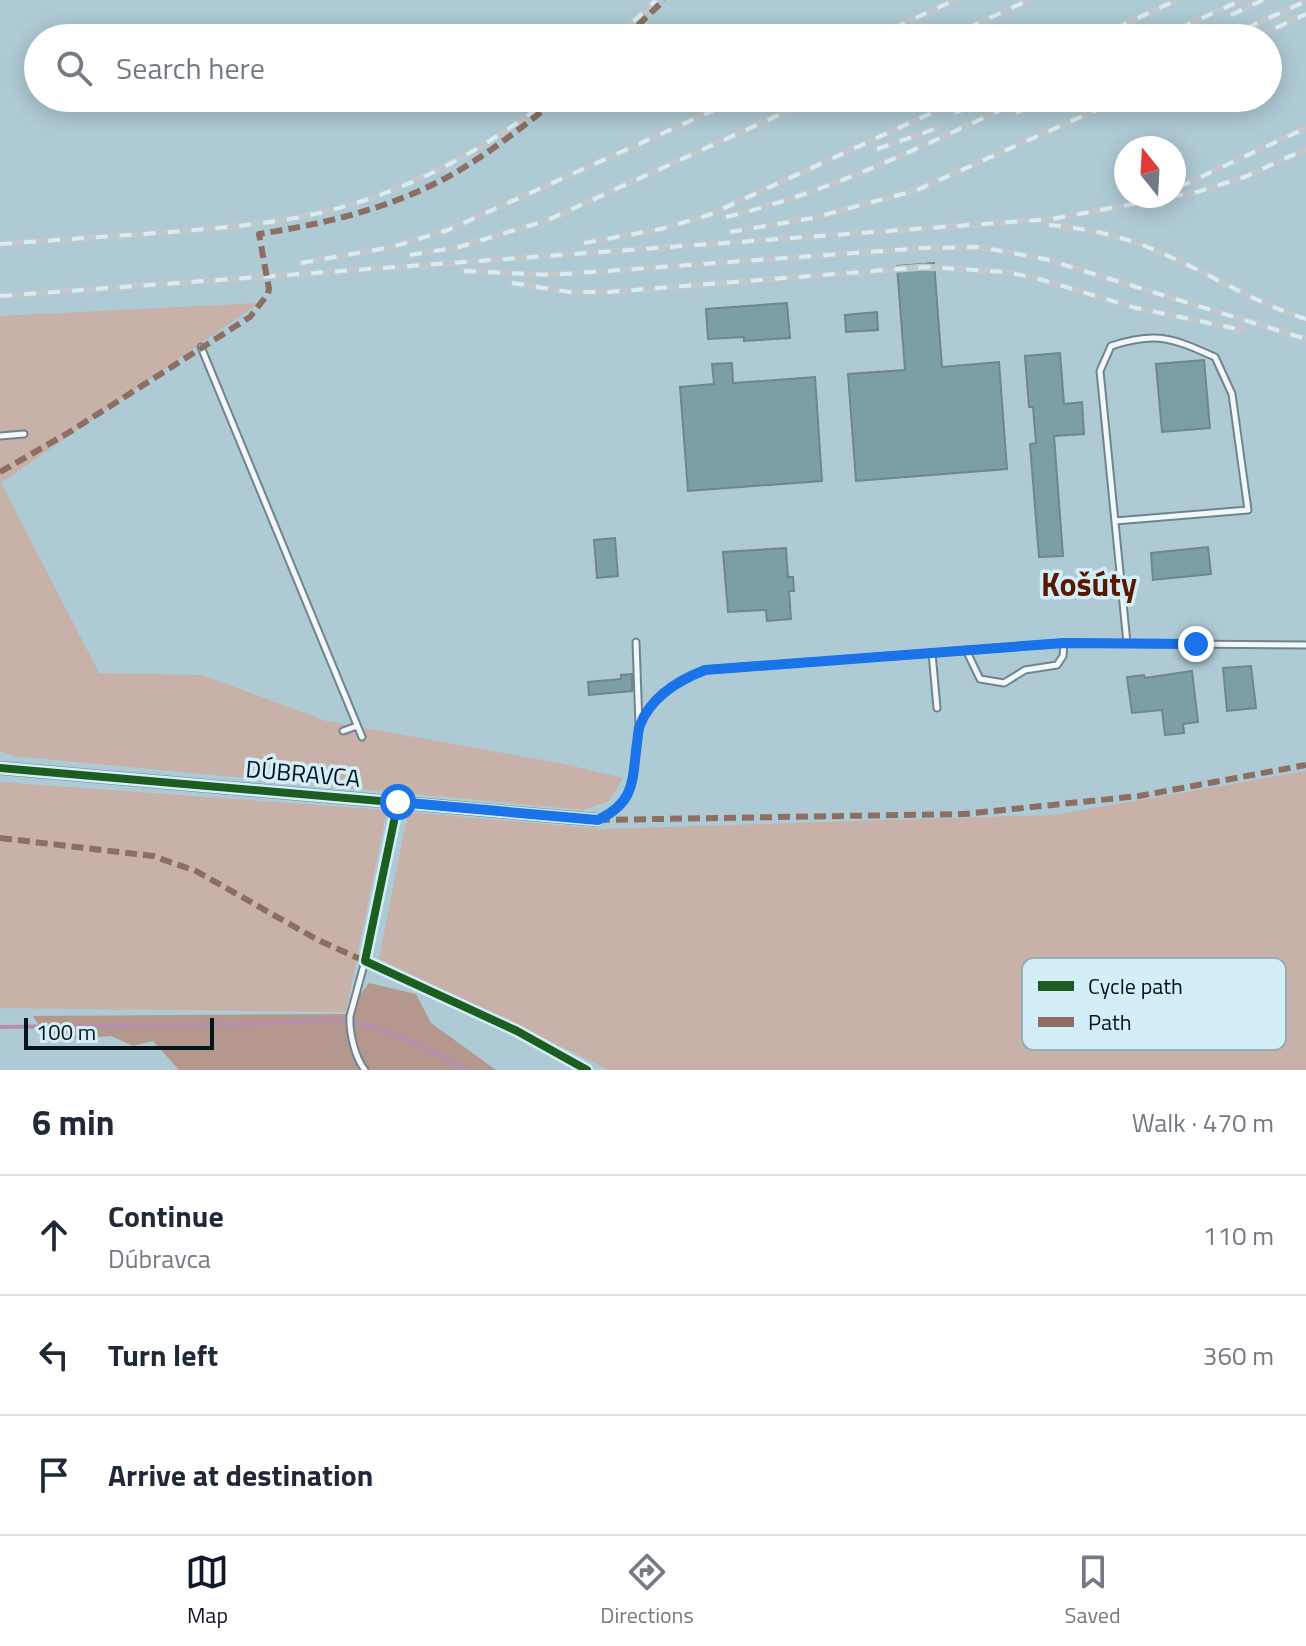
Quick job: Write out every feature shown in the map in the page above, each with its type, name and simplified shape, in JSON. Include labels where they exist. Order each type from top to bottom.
[{"type":"street","name":"DÚBRAVCA","points":[[0,768],[598,820]]},
{"type":"lane","points":[[1115,521],[1248,510],[1232,394],[1215,357],[1157,335],[1134,338],[1111,346],[1100,371],[1127,643]]},
{"type":"lane","points":[[201,347],[362,737]]},
{"type":"lane","points":[[0,436],[24,434]]},
{"type":"lane","points":[[598,820],[618,810],[631,791],[639,726],[636,642]]},
{"type":"lane","points":[[966,650],[980,679],[1004,683],[1025,670],[1057,665],[1063,656],[1064,643]]},
{"type":"lane","points":[[639,726],[653,704],[681,679],[705,670],[1064,643],[1306,645]]},
{"type":"lane","points":[[932,653],[937,708]]},
{"type":"lane","points":[[343,731],[357,726]]},
{"type":"lane","points":[[365,1070],[360,1064],[350,1016],[365,961],[398,802]]},
{"type":"path","points":[[1121,582],[1146,582],[1148,601]]},
{"type":"shaded area","points":[[259,303],[1,483],[99,673],[202,675],[326,721],[564,764],[623,778],[609,801],[583,810],[14,756],[0,751],[0,316]]},
{"type":"shaded area","points":[[1306,771],[1306,1070],[609,1070],[379,959],[408,812],[602,829],[1054,815]]},
{"type":"shaded area","points":[[0,782],[387,810],[346,1012],[0,1008]]},
{"type":"shaded area","points":[[369,983],[416,994],[431,1023],[496,1070],[179,1070],[153,1041],[133,1046],[111,1036],[76,1039],[45,1036],[33,1016],[346,1014]]},
{"type":"building","points":[[934,263],[942,367],[999,362],[1007,469],[856,481],[848,374],[905,370],[897,266]]},
{"type":"building","points":[[787,303],[790,338],[744,341],[744,337],[708,339],[706,309]]},
{"type":"building","points":[[877,312],[878,330],[846,332],[845,315]]},
{"type":"building","points":[[1060,353],[1064,404],[1082,402],[1084,434],[1054,436],[1063,556],[1039,557],[1030,444],[1036,443],[1033,407],[1029,407],[1025,356]]},
{"type":"building","points":[[1204,360],[1210,428],[1162,432],[1156,364]]},
{"type":"building","points":[[732,363],[733,383],[815,377],[822,481],[688,491],[680,387],[714,384],[712,364]]},
{"type":"building","points":[[615,538],[618,576],[597,578],[594,540]]},
{"type":"building","points":[[1208,547],[1211,574],[1153,580],[1151,553]]},
{"type":"building","points":[[786,548],[788,577],[793,577],[794,591],[789,591],[791,619],[767,621],[766,610],[728,612],[723,552]]},
{"type":"building","points":[[1251,666],[1256,708],[1227,711],[1223,668]]},
{"type":"building","points":[[1192,671],[1198,722],[1183,724],[1184,733],[1165,735],[1162,710],[1132,713],[1127,677],[1144,675],[1145,678]]},
{"type":"building","points":[[632,674],[632,691],[589,695],[588,682],[621,679],[621,675]]},
{"type":"waterway","points":[[0,1027],[339,1020],[405,1039],[466,1070]]},
{"type":"railway","points":[[631,24],[656,0]]},
{"type":"railway","points":[[903,24],[955,0]]},
{"type":"railway","points":[[977,24],[1029,0]]},
{"type":"railway","points":[[1125,24],[1177,0]]},
{"type":"railway","points":[[1189,24],[1242,0]]},
{"type":"railway","points":[[1231,15],[1263,0]]},
{"type":"railway","points":[[1256,24],[1306,1]]},
{"type":"railway","points":[[1282,25],[1306,14]]},
{"type":"railway","points":[[0,244],[237,226],[325,212],[374,197],[428,175],[504,132],[532,112]]},
{"type":"railway","points":[[301,263],[392,247],[448,230],[710,112]]},
{"type":"railway","points":[[410,255],[459,247],[548,220],[785,112]]},
{"type":"railway","points":[[584,243],[661,229],[709,215],[933,112]]},
{"type":"railway","points":[[726,217],[842,180],[997,112]]},
{"type":"railway","points":[[730,232],[813,218],[917,190],[1092,112]]},
{"type":"railway","points":[[877,149],[938,128]]},
{"type":"railway","points":[[1186,184],[1306,128]]},
{"type":"railway","points":[[0,296],[1052,219],[1197,192],[1247,176],[1306,149]]},
{"type":"railway","points":[[1049,225],[1101,233],[1140,244],[1266,304],[1306,319]]},
{"type":"railway","points":[[464,271],[551,275],[923,248],[979,247],[1045,259],[1306,339]]},
{"type":"railway","points":[[512,283],[570,292],[608,292],[924,267],[1007,272],[1136,308],[1243,330]]},
{"type":"marked path","points":[[639,24],[664,0]]},
{"type":"marked path","points":[[0,472],[68,433],[250,317],[269,289],[259,234],[353,214],[420,191],[473,162],[541,112]]},
{"type":"marked path","points":[[598,820],[964,814],[1139,796],[1306,765]]},
{"type":"marked path","points":[[0,838],[153,856],[196,871],[318,940],[369,963]]},
{"type":"cycle path","points":[[0,768],[598,820]]},
{"type":"cycle path","points":[[398,802],[365,961],[517,1031],[587,1070]]},
{"type":"district","name":"Košúty","points":[[1089,585]]},
{"type":"route","points":[[398,802],[598,820],[618,810],[631,791],[639,726],[653,704],[681,679],[705,670],[1064,643],[1196,644]]}]
